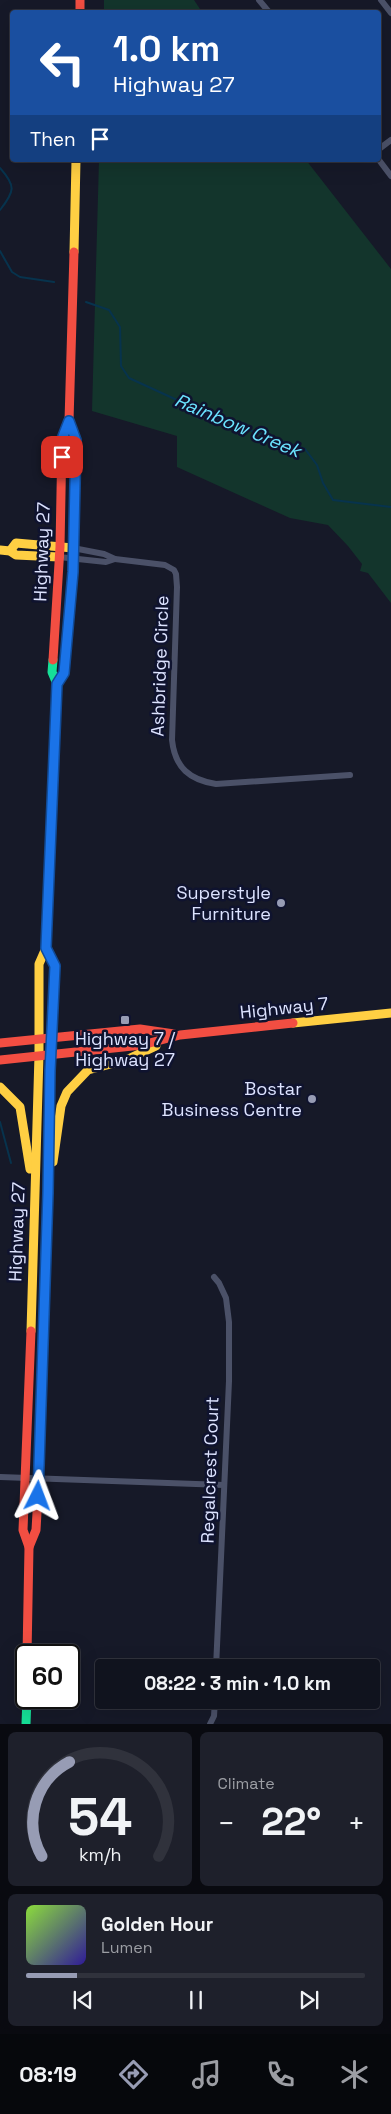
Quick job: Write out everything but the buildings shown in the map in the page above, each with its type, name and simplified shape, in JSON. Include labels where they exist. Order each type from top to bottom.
[{"type":"main road","name":"Highway 27","points":[[30,1548],[23,1530],[39,1055],[39,964],[46,948],[57,684],[52,672],[60,547],[62,439],[69,421],[76,162]]},
{"type":"main road","name":"Highway 27","points":[[57,684],[64,673],[73,558],[76,440],[69,421]]},
{"type":"main road","points":[[5,550],[16,543],[73,548]]},
{"type":"main road","points":[[5,550],[16,555],[59,557]]},
{"type":"main road","name":"Highway 27","points":[[28,1644],[30,1548],[36,1530],[40,1478],[51,1038],[55,966],[46,948]]},
{"type":"main road","name":"Highway 7","points":[[0,1060],[142,1045],[180,1035],[391,1013]]},
{"type":"main road","name":"Highway 7","points":[[0,1043],[140,1029],[180,1035]]},
{"type":"main road","points":[[48,1193],[61,1106],[67,1092],[88,1070],[126,1060],[180,1035]]},
{"type":"main road","points":[[0,1087],[20,1107],[34,1193]]},
{"type":"main road","points":[[26,1724],[27,1709]]},
{"type":"street","points":[[381,0],[391,13]]},
{"type":"street","points":[[380,162],[391,176]]},
{"type":"street","name":"Ashbridge Circle","points":[[73,548],[104,554],[115,559],[165,565],[176,574],[172,740],[174,754],[186,773],[202,782],[216,784],[350,775]]},
{"type":"street","name":"Ashbridge Circle","points":[[59,557],[106,562],[115,559]]},
{"type":"street","name":"Regalcrest Court","points":[[214,1277],[226,1298],[229,1322],[216,1659]]},
{"type":"street","points":[[0,1478],[224,1485]]},
{"type":"street","points":[[210,1724],[214,1716],[214,1709]]},
{"type":"green space","points":[[104,0],[194,0],[201,10],[104,10]]},
{"type":"green space","points":[[99,162],[308,162],[391,269],[391,603],[368,573],[360,571],[362,564],[328,525],[290,518],[177,467],[177,436],[92,411]]},
{"type":"waterway","name":"Rainbow Creek","points":[[0,168],[9,179],[12,189],[9,198],[0,210]]},
{"type":"waterway","name":"Rainbow Creek","points":[[0,251],[12,272],[20,277],[54,282]]},
{"type":"waterway","name":"Rainbow Creek","points":[[86,302],[109,310],[120,327],[121,366],[129,378],[225,422],[305,449],[317,465],[323,483],[333,500],[391,507]]},
{"type":"waterway","points":[[0,1122],[11,1163]]},
{"type":"traffic: fast","points":[[48,903],[57,684],[52,672],[53,660]]},
{"type":"traffic: fast","points":[[26,1724],[27,1709]]},
{"type":"traffic: slow","points":[[74,252],[76,162]]},
{"type":"traffic: slow","points":[[57,684],[64,673],[73,572],[76,440],[69,421]]},
{"type":"traffic: slow","points":[[10,551],[16,543],[73,548]]},
{"type":"traffic: slow","points":[[0,550],[10,551],[16,555],[59,557]]},
{"type":"traffic: slow","points":[[31,1331],[39,1055],[39,964],[46,948],[48,903]]},
{"type":"traffic: slow","points":[[46,948],[55,966],[50,1071],[48,1203]]},
{"type":"traffic: slow","points":[[293,1023],[391,1013]]},
{"type":"traffic: slow","points":[[53,1162],[61,1106],[67,1092],[88,1070],[126,1060],[156,1046]]},
{"type":"traffic: slow","points":[[0,1087],[20,1107],[30,1169]]},
{"type":"traffic: jam","points":[[80,0],[80,10]]},
{"type":"traffic: jam","points":[[53,660],[60,547],[62,439],[69,421],[74,252]]},
{"type":"traffic: jam","points":[[0,1060],[142,1045],[180,1035],[293,1023]]},
{"type":"traffic: jam","points":[[0,1043],[140,1029],[174,1034]]},
{"type":"traffic: jam","points":[[29,1547],[36,1530],[39,1478],[48,1203]]},
{"type":"traffic: jam","points":[[27,1644],[29,1547],[23,1530],[31,1331]]},
{"type":"place","name":"Superstyle Furniture","points":[[281,903]]},
{"type":"place","name":"Highway 7 / Highway 27","points":[[125,1020]]},
{"type":"place","name":"Bostar Business Centre","points":[[312,1099]]},
{"type":"route","points":[[38,1496],[42,1422],[51,1038],[55,966],[46,948],[48,869],[53,800],[57,684],[64,673],[73,572],[76,440],[69,421],[62,439],[62,457]]}]
